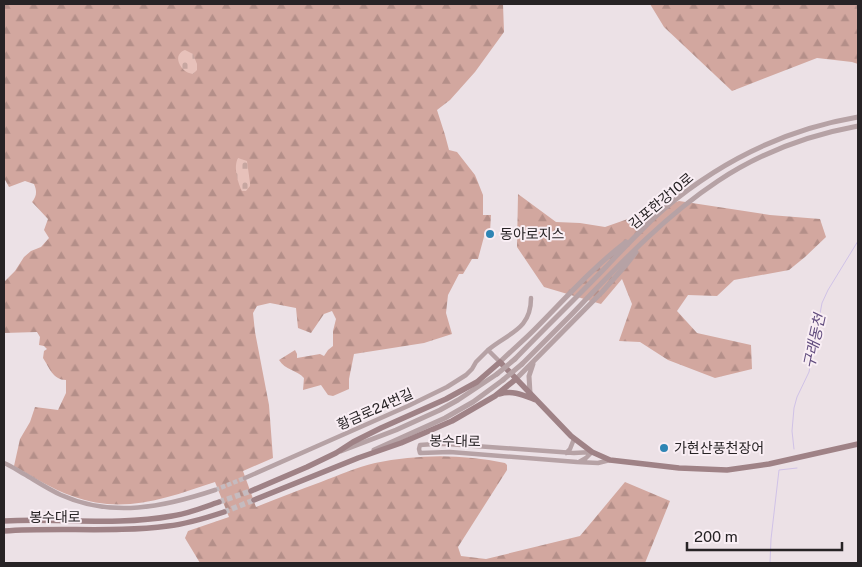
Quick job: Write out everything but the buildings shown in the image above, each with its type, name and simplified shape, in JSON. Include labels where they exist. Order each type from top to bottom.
[{"type":"main road","name":"봉수대로","points":[[500,362],[574,439],[592,452],[610,460],[679,468],[727,470],[769,464],[858,444]]},
{"type":"main road","points":[[336,453],[381,428],[446,400],[477,382],[500,362]]},
{"type":"main road","points":[[358,458],[401,443],[452,421],[495,396],[516,379]]},
{"type":"main road","points":[[495,396],[512,392],[538,401]]},
{"type":"main road","name":"봉수대로","points":[[251,490],[336,453]]},
{"type":"main road","name":"봉수대로","points":[[254,500],[358,458]]},
{"type":"main road","name":"봉수대로","points":[[4,521],[132,521],[173,516],[220,502]]},
{"type":"main road","name":"봉수대로","points":[[4,531],[30,529],[144,529],[180,524],[224,512]]},
{"type":"street","name":"김포한강10로","points":[[515,358],[639,233],[666,208],[695,186],[736,159],[769,143],[801,130],[829,122],[858,117]]},
{"type":"street","name":"김포한강10로","points":[[522,364],[644,240],[678,210],[718,180],[755,160],[796,142],[858,126]]},
{"type":"street","points":[[488,350],[500,362],[603,260],[639,233]]},
{"type":"street","points":[[516,379],[614,279],[644,240]]},
{"type":"street","name":"황금로24번길","points":[[244,478],[447,388],[466,375],[488,350],[515,332],[523,324],[531,307],[530,298]]},
{"type":"street","name":"봉수대로","points":[[336,453],[396,430],[440,410],[497,374],[515,358]]},
{"type":"street","points":[[530,393],[530,376],[534,361]]},
{"type":"street","name":"봉수대로","points":[[358,458],[452,414],[473,402],[522,364]]},
{"type":"street","points":[[566,453],[574,439]]},
{"type":"street","name":"봉수대로","points":[[592,452],[566,453],[447,444],[420,445],[419,449],[420,453],[458,452],[598,463],[610,460]]},
{"type":"street","points":[[577,462],[586,458],[592,452]]},
{"type":"street","points":[[4,463],[70,499],[92,505],[128,508],[151,507],[184,500],[215,490]]},
{"type":"green space","points":[[4,4],[503,4],[504,32],[475,72],[450,100],[437,110],[449,150],[457,152],[475,175],[483,195],[483,215],[491,215],[490,232],[485,233],[478,259],[472,259],[463,274],[459,274],[448,295],[446,313],[452,334],[424,343],[354,354],[349,389],[333,396],[328,395],[321,385],[303,390],[304,378],[284,366],[279,360],[295,350],[297,358],[320,354],[324,356],[333,346],[333,331],[336,319],[332,311],[324,314],[311,333],[298,328],[296,308],[270,303],[257,306],[253,313],[255,332],[269,405],[273,458],[243,471],[256,507],[355,469],[391,460],[440,456],[473,458],[505,463],[507,470],[458,547],[461,556],[486,559],[580,536],[625,482],[670,501],[645,563],[200,563],[185,538],[188,531],[229,517],[215,482],[180,494],[145,502],[109,504],[91,502],[72,496],[14,466],[20,439],[30,422],[35,407],[58,410],[66,393],[66,380],[58,378],[49,369],[43,358],[44,351],[47,349],[39,345],[40,337],[37,332],[4,333],[4,282],[15,271],[24,257],[31,251],[41,247],[49,238],[44,230],[48,219],[32,202],[36,193],[34,184],[25,181],[9,187],[4,178]]},
{"type":"green space","points":[[650,4],[858,4],[858,64],[817,58],[732,91],[664,27]]},
{"type":"green space","points":[[185,50],[193,54],[197,64],[197,70],[193,74],[185,71],[180,66],[178,60],[179,54]]},
{"type":"green space","points":[[238,158],[247,161],[250,186],[246,191],[242,191],[238,179],[236,166]]},
{"type":"green space","points":[[518,194],[556,222],[605,227],[679,201],[770,215],[820,219],[826,237],[789,270],[734,280],[717,296],[688,295],[677,311],[697,333],[751,345],[752,369],[715,378],[668,360],[640,342],[619,341],[632,304],[622,279],[601,304],[544,287],[517,247]]},
{"type":"waterway","name":"구래동천","points":[[794,449],[792,431],[794,408],[809,372],[822,303],[858,241]]},
{"type":"waterway","name":"구래동천","points":[[770,563],[779,470],[797,468]]},
{"type":"tunnel","points":[[215,490],[245,478]]},
{"type":"tunnel","points":[[219,502],[251,491]]},
{"type":"tunnel","points":[[224,512],[254,500]]},
{"type":"place","name":"동아로지스","points":[[490,234]]},
{"type":"place","name":"가현산풍천장어","points":[[664,448]]}]
